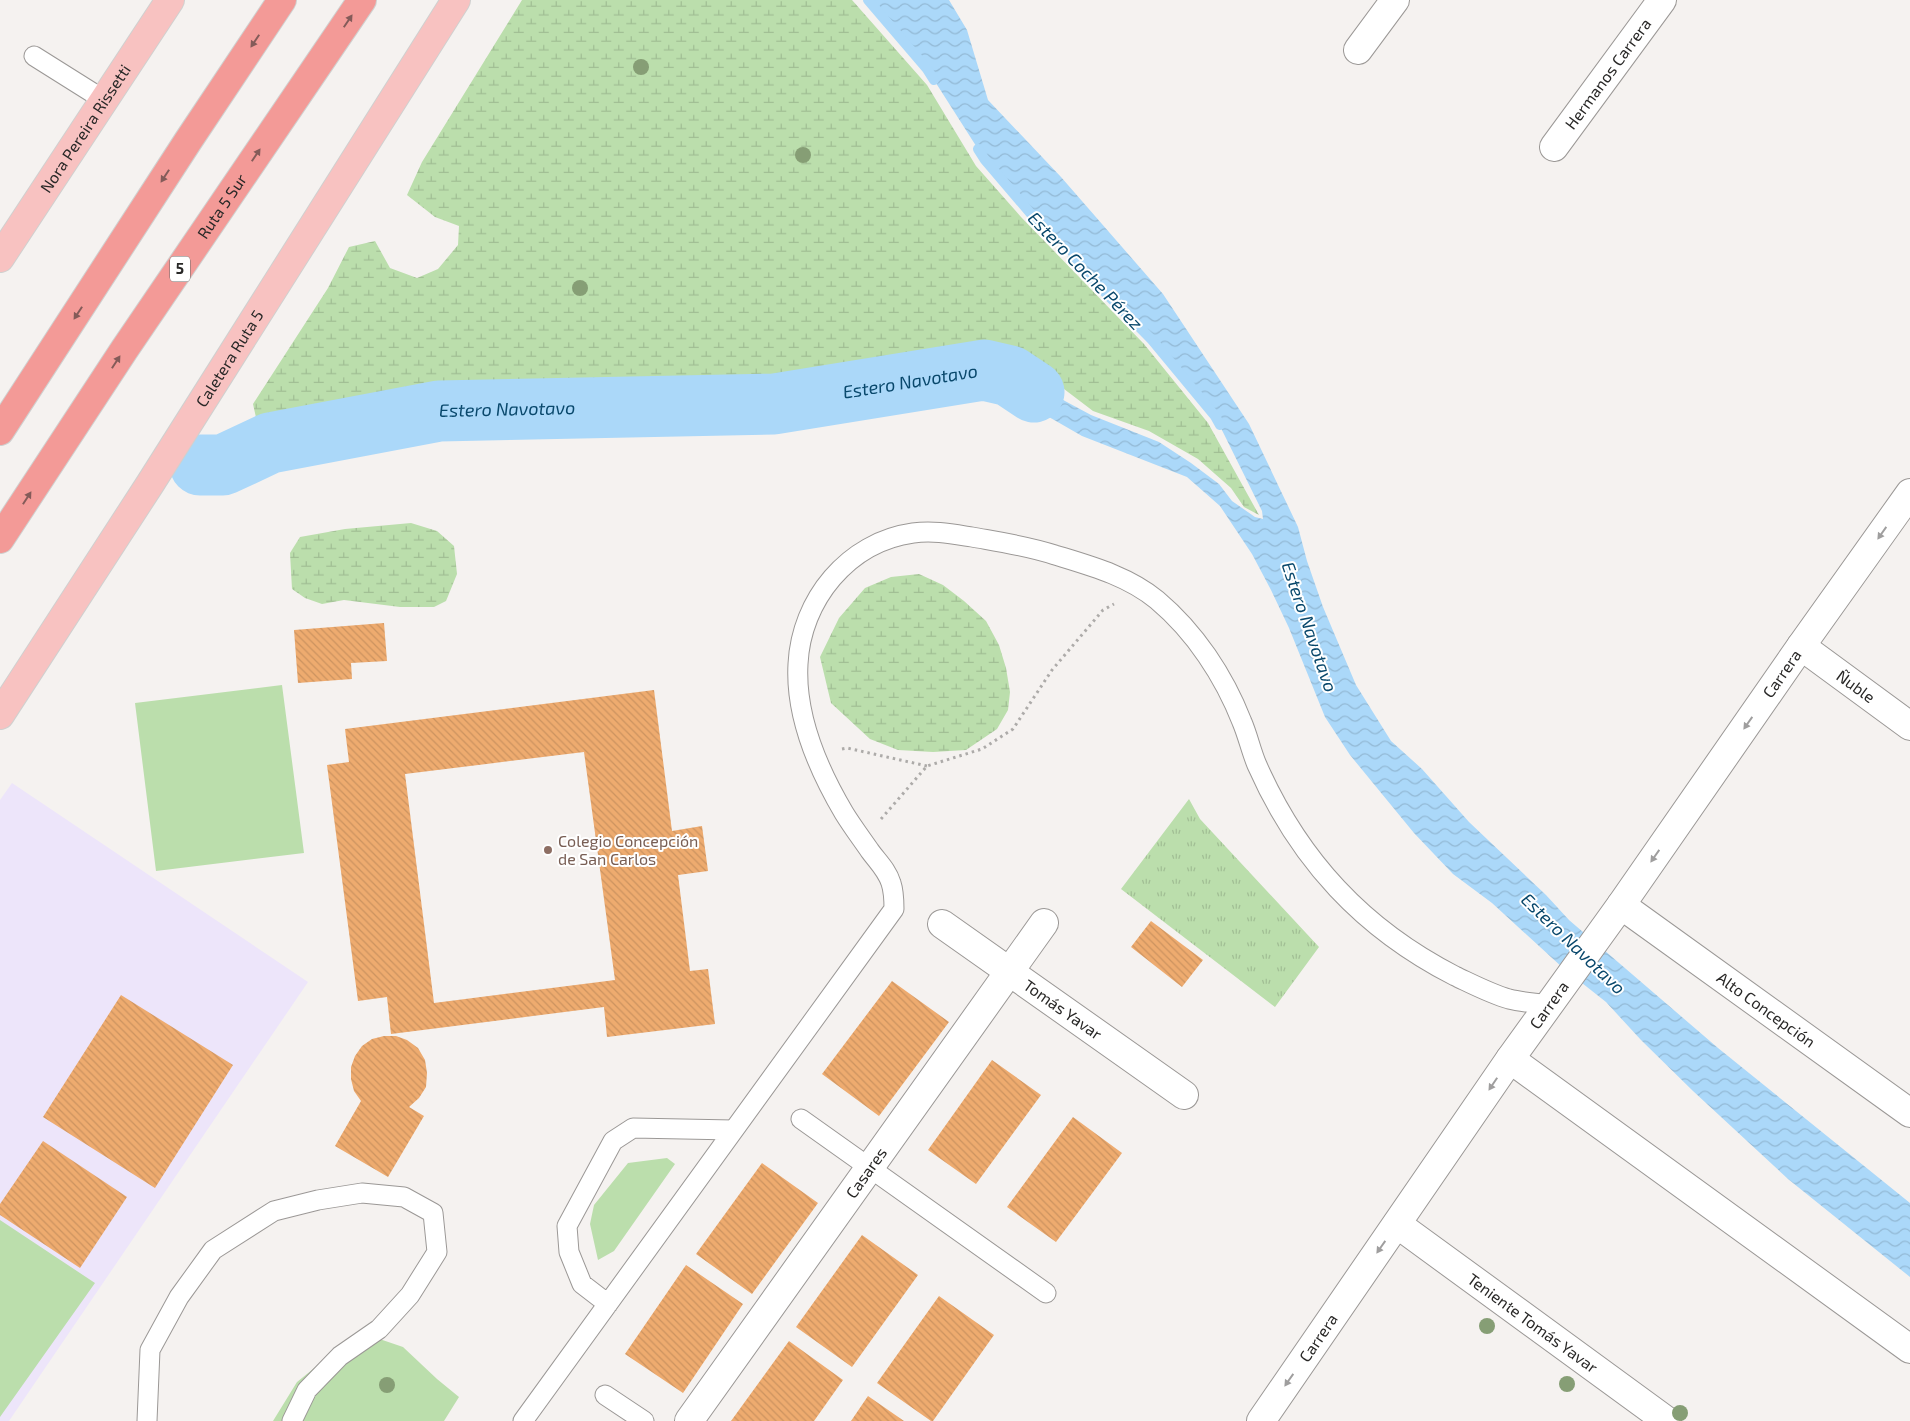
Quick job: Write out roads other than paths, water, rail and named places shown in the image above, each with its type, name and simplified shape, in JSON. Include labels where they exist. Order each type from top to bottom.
[{"type":"highway","points":[[0,431],[282,0]]},
{"type":"highway","name":"Ruta 5 Sur","points":[[0,539],[124,350],[362,0]]},
{"type":"main road","name":"Nora Pereira Rissetti","points":[[0,258],[170,0]]},
{"type":"main road","name":"Caletera Ruta 5","points":[[0,715],[155,476],[456,0]]},
{"type":"street","points":[[1358,50],[1395,0]]},
{"type":"street","name":"Hermanos Carrera","points":[[1554,147],[1662,0]]},
{"type":"street","name":"Carrera","points":[[1261,1421],[1510,1059],[1606,927],[1910,493]]},
{"type":"street","name":"Ñuble","points":[[1801,646],[1910,726]]},
{"type":"street","name":"Alto Concepción","points":[[1621,905],[1910,1113]]},
{"type":"street","name":"Casares","points":[[689,1421],[1044,923]]},
{"type":"street","name":"Tomás Yavar","points":[[942,924],[1184,1095]]},
{"type":"street","points":[[1510,1059],[1910,1349]]},
{"type":"street","name":"Teniente Tomás Yavar","points":[[1397,1224],[1666,1421]]},
{"type":"lane","points":[[34,56],[104,100]]},
{"type":"lane","points":[[523,1421],[894,909],[894,895],[891,882],[828,783],[814,752],[805,723],[798,679],[800,643],[806,622],[814,603],[826,584],[839,569],[855,556],[893,537],[916,532],[939,532],[1038,549],[1111,573],[1140,588],[1173,614],[1189,631],[1210,660],[1228,690],[1243,723],[1256,762],[1273,798],[1299,842],[1320,871],[1346,898],[1376,927],[1404,947],[1470,984],[1508,999],[1555,996]]},
{"type":"lane","points":[[801,1119],[870,1166],[1046,1293]]},
{"type":"lane","points":[[608,1304],[582,1284],[569,1252],[567,1226],[613,1141],[633,1128],[733,1130]]},
{"type":"lane","points":[[147,1421],[150,1350],[179,1297],[213,1250],[274,1211],[362,1193],[404,1197],[433,1213],[437,1252],[410,1294],[379,1328],[340,1356],[307,1390],[292,1421]]},
{"type":"lane","points":[[605,1395],[644,1421]]},
{"type":"water","points":[[868,0],[949,0],[967,30],[988,100],[1061,177],[1163,294],[1249,424],[1298,527],[1307,561],[1323,607],[1356,685],[1391,741],[1422,769],[1469,822],[1546,895],[1569,920],[1718,1048],[1910,1203],[1910,1277],[1788,1179],[1693,1091],[1641,1040],[1606,1002],[1563,968],[1492,903],[1453,874],[1414,833],[1350,755],[1325,717],[1289,628],[1271,590],[1252,554],[1220,506],[1187,477],[1082,436],[1011,395],[981,389],[958,392],[955,375],[976,363],[1006,368],[1028,377],[1091,415],[1159,442],[1219,484],[1232,501],[1255,517],[1263,519],[1262,511],[1215,416],[1152,340],[1086,274],[1027,210],[985,160],[927,69],[882,14]]},
{"type":"waterway","name":"Estero Coche Pérez","points":[[868,0],[927,69],[934,80]]},
{"type":"waterway","name":"Estero Coche Pérez","points":[[978,149],[985,160],[1037,221]]},
{"type":"waterway","name":"Estero Coche Pérez","points":[[1072,259],[1152,340],[1215,416],[1220,425]]},
{"type":"waterway","name":"Estero Navotavo","points":[[200,465],[223,465],[270,443],[439,411],[774,404],[984,370],[1010,376],[1034,392]]},
{"type":"place","name":"Colegio Concepción de San Carlos","points":[[548,850]]}]
